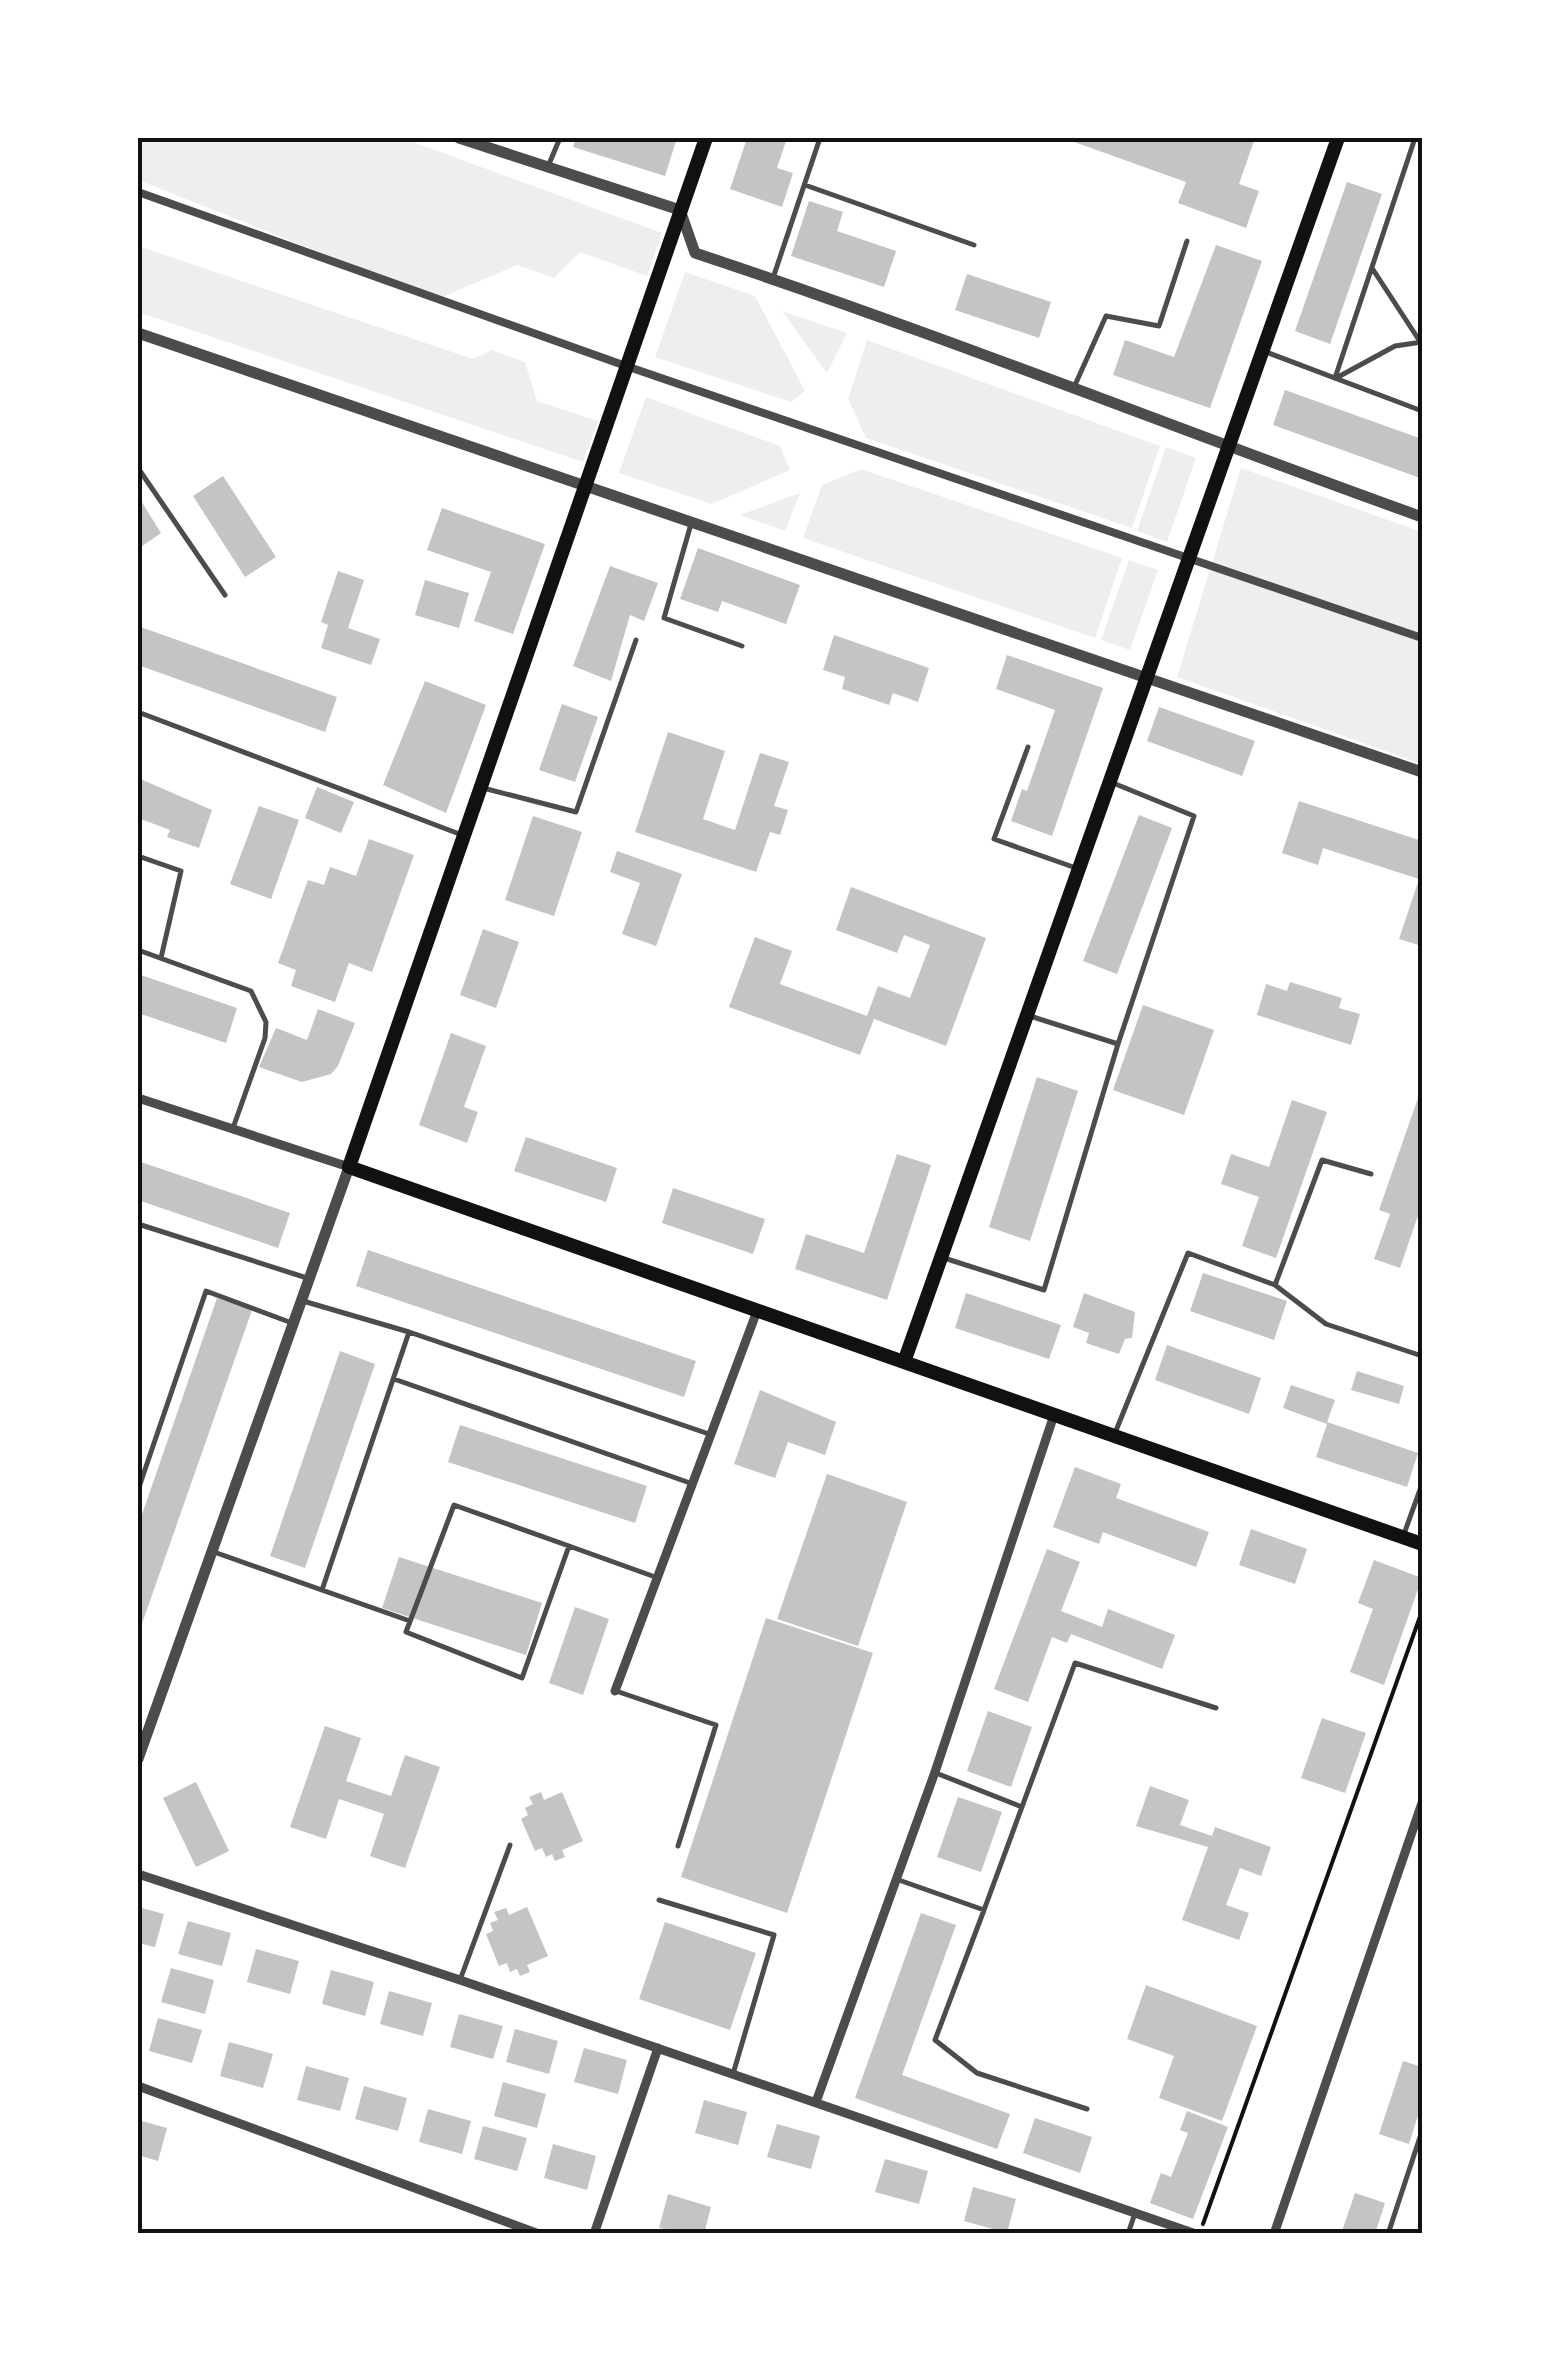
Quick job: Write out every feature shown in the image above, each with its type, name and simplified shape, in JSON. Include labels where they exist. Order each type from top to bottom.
[{"type":"main road","points":[[706,138],[349,1167],[1422,1544]]},
{"type":"main road","points":[[904,1362],[1338,138]]},
{"type":"street","points":[[459,138],[680,210],[695,252],[1074,385],[1228,447],[1422,516]]},
{"type":"street","points":[[138,192],[626,366],[1422,638]]},
{"type":"street","points":[[138,333],[1422,772]]},
{"type":"street","points":[[138,1098],[349,1167],[138,1759]]},
{"type":"street","points":[[615,1691],[757,1311]]},
{"type":"street","points":[[816,2102],[935,1772],[1054,1415]]},
{"type":"street","points":[[1274,2234],[1422,1803]]},
{"type":"street","points":[[138,1874],[460,1980],[1198,2234]]},
{"type":"street","points":[[594,2234],[658,2048]]},
{"type":"street","points":[[138,2086],[539,2234]]},
{"type":"lane","points":[[548,167],[560,138]]},
{"type":"lane","points":[[773,278],[820,138]]},
{"type":"lane","points":[[1335,378],[1415,138]]},
{"type":"lane","points":[[805,185],[974,245]]},
{"type":"lane","points":[[1074,385],[1106,316],[1159,326],[1186,241]]},
{"type":"lane","points":[[1335,378],[1395,346],[1420,341],[1372,268]]},
{"type":"lane","points":[[1262,351],[1422,411]]},
{"type":"lane","points":[[138,468],[224,595]]},
{"type":"lane","points":[[691,522],[664,618],[742,646]]},
{"type":"lane","points":[[480,788],[576,812],[636,640]]},
{"type":"lane","points":[[138,712],[462,835]]},
{"type":"lane","points":[[1028,746],[994,839],[1078,869]]},
{"type":"lane","points":[[941,1257],[1044,1290],[1118,1044],[1194,816],[1110,781]]},
{"type":"lane","points":[[138,856],[181,871],[161,958]]},
{"type":"lane","points":[[138,950],[251,991],[266,1022],[265,1038],[232,1131]]},
{"type":"lane","points":[[1027,1015],[1118,1044]]},
{"type":"lane","points":[[1275,1285],[1322,1160],[1370,1174]]},
{"type":"lane","points":[[138,1224],[310,1279]]},
{"type":"lane","points":[[1114,1436],[1188,1253],[1275,1285],[1326,1324],[1422,1356]]},
{"type":"lane","points":[[138,1485],[206,1291],[294,1323]]},
{"type":"lane","points":[[302,1301],[409,1332],[711,1435]]},
{"type":"lane","points":[[322,1590],[409,1332]]},
{"type":"lane","points":[[393,1379],[693,1484]]},
{"type":"lane","points":[[1403,1537],[1422,1484]]},
{"type":"lane","points":[[569,1546],[522,1678],[406,1632],[454,1505],[569,1546],[658,1578]]},
{"type":"lane","points":[[214,1552],[410,1621]]},
{"type":"lane","points":[[1087,2109],[976,2073],[935,2040],[1075,1663],[1216,1708]]},
{"type":"lane","points":[[615,1691],[716,1725],[678,1846]]},
{"type":"lane","points":[[935,1772],[1022,1807]]},
{"type":"lane","points":[[1411,1838],[1422,1842]]},
{"type":"lane","points":[[460,1980],[510,1846]]},
{"type":"lane","points":[[896,1879],[984,1910]]},
{"type":"lane","points":[[659,1900],[774,1935],[733,2074]]},
{"type":"lane","points":[[1388,2234],[1422,2131]]},
{"type":"lane","points":[[1128,2234],[1135,2212]]},
{"type":"path","points":[[1198,2234],[1422,1611]]},
{"type":"shaded area","points":[[138,138],[402,138],[662,233],[647,276],[580,252],[554,278],[517,265],[438,299],[138,180]]},
{"type":"shaded area","points":[[138,246],[473,359],[492,350],[525,362],[537,401],[598,421],[583,462],[138,312]]},
{"type":"shaded area","points":[[685,272],[755,296],[805,391],[791,402],[655,357]]},
{"type":"shaded area","points":[[782,311],[847,333],[827,373]]},
{"type":"shaded area","points":[[867,340],[1160,446],[1132,528],[866,438],[848,399]]},
{"type":"shaded area","points":[[646,397],[780,446],[790,470],[712,504],[619,473]]},
{"type":"shaded area","points":[[1166,447],[1196,458],[1167,542],[1137,531]]},
{"type":"shaded area","points":[[1241,468],[1422,532],[1422,764],[1177,677]]},
{"type":"shaded area","points":[[861,469],[1122,558],[1095,638],[803,538],[822,485]]},
{"type":"shaded area","points":[[800,493],[785,531],[740,515]]},
{"type":"shaded area","points":[[1129,560],[1158,570],[1130,650],[1101,640]]},
{"type":"building","points":[[576,138],[677,138],[665,176],[573,147]]},
{"type":"building","points":[[747,138],[787,138],[777,168],[793,173],[782,207],[730,189]]},
{"type":"building","points":[[1063,138],[1255,138],[1239,184],[1259,191],[1246,228],[1178,203],[1186,182]]},
{"type":"building","points":[[1347,182],[1382,194],[1330,344],[1295,331]]},
{"type":"building","points":[[809,201],[843,212],[837,231],[896,251],[884,287],[791,256]]},
{"type":"building","points":[[1216,245],[1262,261],[1210,408],[1113,375],[1125,340],[1174,357]]},
{"type":"building","points":[[967,274],[1051,302],[1039,338],[955,310]]},
{"type":"building","points":[[1285,390],[1422,439],[1420,478],[1273,425]]},
{"type":"building","points":[[223,476],[276,557],[245,577],[193,496]]},
{"type":"building","points":[[138,496],[161,533],[138,549]]},
{"type":"building","points":[[442,508],[545,544],[513,634],[474,621],[491,572],[427,550]]},
{"type":"building","points":[[698,548],[800,585],[786,624],[722,601],[718,612],[680,599]]},
{"type":"building","points":[[610,566],[658,583],[644,621],[630,615],[611,681],[573,666]]},
{"type":"building","points":[[338,571],[364,580],[348,628],[380,639],[371,665],[321,648],[328,625],[321,622]]},
{"type":"building","points":[[425,580],[469,593],[459,628],[415,615]]},
{"type":"building","points":[[138,626],[337,697],[325,732],[138,665]]},
{"type":"building","points":[[834,635],[929,668],[918,702],[893,693],[889,705],[842,689],[845,677],[823,670]]},
{"type":"building","points":[[1007,655],[1103,688],[1052,836],[1011,821],[1022,789],[1027,791],[1055,710],[996,689]]},
{"type":"building","points":[[425,681],[486,705],[446,813],[383,785]]},
{"type":"building","points":[[562,704],[598,717],[575,782],[539,770]]},
{"type":"building","points":[[1159,707],[1255,741],[1242,776],[1147,741]]},
{"type":"building","points":[[668,732],[725,751],[703,819],[735,830],[760,753],[789,762],[774,806],[788,810],[780,835],[770,832],[756,872],[635,832]]},
{"type":"building","points":[[138,778],[212,810],[199,848],[167,837],[170,830],[138,818]]},
{"type":"building","points":[[317,787],[354,802],[341,833],[305,818]]},
{"type":"building","points":[[1299,801],[1422,841],[1422,946],[1399,939],[1419,879],[1323,848],[1318,865],[1282,853]]},
{"type":"building","points":[[259,806],[299,820],[271,899],[230,884]]},
{"type":"building","points":[[1139,815],[1172,828],[1117,974],[1083,961]]},
{"type":"building","points":[[533,816],[582,832],[554,916],[505,900]]},
{"type":"building","points":[[369,839],[414,855],[372,972],[349,963],[335,1002],[291,986],[296,970],[278,963],[308,880],[324,885],[330,867],[356,876]]},
{"type":"building","points":[[617,851],[682,874],[656,946],[622,934],[640,883],[610,872]]},
{"type":"building","points":[[851,887],[986,938],[946,1046],[874,1019],[860,1055],[729,1007],[755,937],[792,951],[780,984],[867,1016],[878,986],[910,998],[930,945],[904,935],[897,953],[836,930]]},
{"type":"building","points":[[483,929],[519,942],[496,1008],[460,995]]},
{"type":"building","points":[[138,974],[237,1008],[226,1043],[138,1013]]},
{"type":"building","points":[[1290,982],[1342,998],[1339,1008],[1360,1014],[1351,1045],[1257,1015],[1266,984],[1287,991]]},
{"type":"building","points":[[1143,1005],[1214,1030],[1184,1115],[1113,1090]]},
{"type":"building","points":[[318,1009],[355,1023],[331,1074],[302,1082],[259,1067],[276,1028],[307,1040]]},
{"type":"building","points":[[451,1033],[486,1046],[464,1107],[478,1112],[467,1143],[419,1125]]},
{"type":"building","points":[[1037,1077],[1078,1091],[1030,1241],[989,1227]]},
{"type":"building","points":[[1418,1098],[1422,1100],[1422,1204],[1400,1268],[1374,1259],[1390,1214],[1379,1210]]},
{"type":"building","points":[[1292,1100],[1327,1112],[1276,1258],[1242,1246],[1259,1197],[1221,1184],[1231,1154],[1269,1167]]},
{"type":"building","points":[[526,1137],[617,1168],[606,1202],[514,1171]]},
{"type":"building","points":[[897,1154],[931,1165],[887,1300],[795,1269],[806,1234],[864,1253]]},
{"type":"building","points":[[138,1161],[290,1213],[278,1248],[138,1200]]},
{"type":"building","points":[[673,1188],[765,1219],[753,1254],[662,1223]]},
{"type":"building","points":[[368,1250],[696,1361],[684,1397],[356,1286]]},
{"type":"building","points":[[1203,1273],[1287,1301],[1274,1340],[1190,1311]]},
{"type":"building","points":[[966,1293],[1061,1325],[1049,1359],[955,1328]]},
{"type":"building","points":[[1084,1293],[1135,1312],[1132,1338],[1125,1339],[1119,1354],[1086,1343],[1089,1333],[1073,1327]]},
{"type":"building","points":[[217,1298],[252,1310],[138,1635],[138,1526]]},
{"type":"building","points":[[1167,1345],[1261,1378],[1249,1414],[1155,1380]]},
{"type":"building","points":[[340,1351],[375,1364],[305,1568],[270,1556]]},
{"type":"building","points":[[1357,1371],[1404,1386],[1399,1404],[1351,1390]]},
{"type":"building","points":[[1291,1385],[1335,1400],[1327,1422],[1418,1453],[1407,1487],[1316,1457],[1327,1424],[1283,1408]]},
{"type":"building","points":[[760,1390],[836,1422],[825,1455],[788,1442],[775,1478],[734,1464]]},
{"type":"building","points":[[460,1425],[647,1486],[635,1523],[448,1462]]},
{"type":"building","points":[[1075,1467],[1121,1484],[1116,1498],[1209,1532],[1196,1567],[1103,1532],[1099,1544],[1053,1527]]},
{"type":"building","points":[[827,1474],[907,1502],[858,1646],[777,1619]]},
{"type":"building","points":[[1251,1529],[1307,1549],[1295,1584],[1239,1565]]},
{"type":"building","points":[[1047,1549],[1080,1562],[1061,1611],[1102,1627],[1108,1609],[1175,1635],[1162,1669],[1071,1634],[1067,1643],[1052,1637],[1028,1702],[994,1689]]},
{"type":"building","points":[[399,1557],[542,1603],[526,1655],[382,1608]]},
{"type":"building","points":[[1374,1560],[1422,1578],[1384,1685],[1350,1672],[1373,1609],[1358,1603]]},
{"type":"building","points":[[575,1607],[609,1619],[583,1695],[549,1683]]},
{"type":"building","points":[[766,1618],[873,1653],[787,1913],[681,1877]]},
{"type":"building","points":[[988,1711],[1032,1727],[1011,1787],[967,1771]]},
{"type":"building","points":[[1322,1718],[1366,1733],[1345,1793],[1301,1778]]},
{"type":"building","points":[[325,1726],[361,1738],[346,1781],[391,1796],[405,1755],[440,1767],[405,1868],[370,1856],[384,1814],[339,1799],[326,1839],[290,1827]]},
{"type":"building","points":[[196,1782],[229,1851],[196,1867],[163,1798]]},
{"type":"building","points":[[1150,1786],[1189,1800],[1180,1825],[1212,1836],[1215,1827],[1271,1847],[1261,1876],[1240,1868],[1226,1905],[1249,1913],[1239,1940],[1182,1920],[1208,1847],[1136,1826]]},
{"type":"building","points":[[541,1792],[544,1800],[562,1792],[583,1841],[562,1850],[565,1857],[555,1861],[552,1854],[546,1857],[542,1848],[535,1851],[521,1819],[528,1815],[525,1808],[533,1804],[529,1797]]},
{"type":"building","points":[[958,1797],[1002,1812],[981,1872],[937,1857]]},
{"type":"building","points":[[138,1907],[164,1914],[155,1947],[138,1943]]},
{"type":"building","points":[[527,1907],[548,1956],[527,1965],[530,1972],[520,1976],[517,1969],[510,1972],[507,1963],[499,1966],[486,1934],[493,1931],[490,1923],[498,1920],[494,1912],[506,1908],[509,1915]]},
{"type":"building","points":[[921,1913],[956,1925],[902,2075],[1010,2114],[997,2149],[855,2098]]},
{"type":"building","points":[[188,1921],[231,1933],[222,1966],[178,1954]]},
{"type":"building","points":[[665,1922],[756,1953],[730,2030],[639,1999]]},
{"type":"building","points":[[256,1949],[299,1961],[290,1994],[247,1982]]},
{"type":"building","points":[[171,1968],[214,1980],[205,2014],[161,2002]]},
{"type":"building","points":[[331,1970],[374,1982],[365,2016],[322,2004]]},
{"type":"building","points":[[1146,1985],[1257,2026],[1222,2121],[1159,2098],[1174,2056],[1127,2039]]},
{"type":"building","points":[[389,1991],[432,2003],[423,2036],[380,2024]]},
{"type":"building","points":[[459,2014],[503,2026],[493,2059],[450,2047]]},
{"type":"building","points":[[158,2018],[202,2030],[192,2063],[149,2051]]},
{"type":"building","points":[[515,2029],[558,2041],[549,2074],[506,2062]]},
{"type":"building","points":[[229,2042],[273,2054],[263,2088],[220,2076]]},
{"type":"building","points":[[584,2048],[627,2060],[618,2094],[574,2082]]},
{"type":"building","points":[[1403,2061],[1422,2067],[1422,2103],[1409,2144],[1379,2134]]},
{"type":"building","points":[[306,2066],[349,2078],[340,2111],[297,2100]]},
{"type":"building","points":[[503,2082],[546,2094],[537,2128],[494,2116]]},
{"type":"building","points":[[364,2086],[407,2098],[398,2131],[355,2119]]},
{"type":"building","points":[[704,2100],[747,2112],[738,2145],[695,2133]]},
{"type":"building","points":[[428,2109],[471,2121],[462,2154],[419,2142]]},
{"type":"building","points":[[1187,2111],[1228,2127],[1193,2219],[1150,2203],[1161,2173],[1171,2177],[1188,2133],[1180,2130]]},
{"type":"building","points":[[1035,2118],[1092,2137],[1080,2173],[1023,2153]]},
{"type":"building","points":[[138,2120],[167,2128],[158,2161],[138,2155]]},
{"type":"building","points":[[777,2124],[820,2136],[811,2169],[767,2157]]},
{"type":"building","points":[[483,2126],[527,2138],[517,2171],[474,2159]]},
{"type":"building","points":[[553,2144],[596,2156],[587,2190],[544,2178]]},
{"type":"building","points":[[885,2159],[928,2171],[919,2204],[875,2192]]},
{"type":"building","points":[[973,2187],[1016,2199],[1007,2233],[964,2221]]},
{"type":"building","points":[[1355,2193],[1385,2203],[1375,2234],[1341,2234]]},
{"type":"building","points":[[668,2194],[711,2207],[704,2234],[659,2228]]}]
